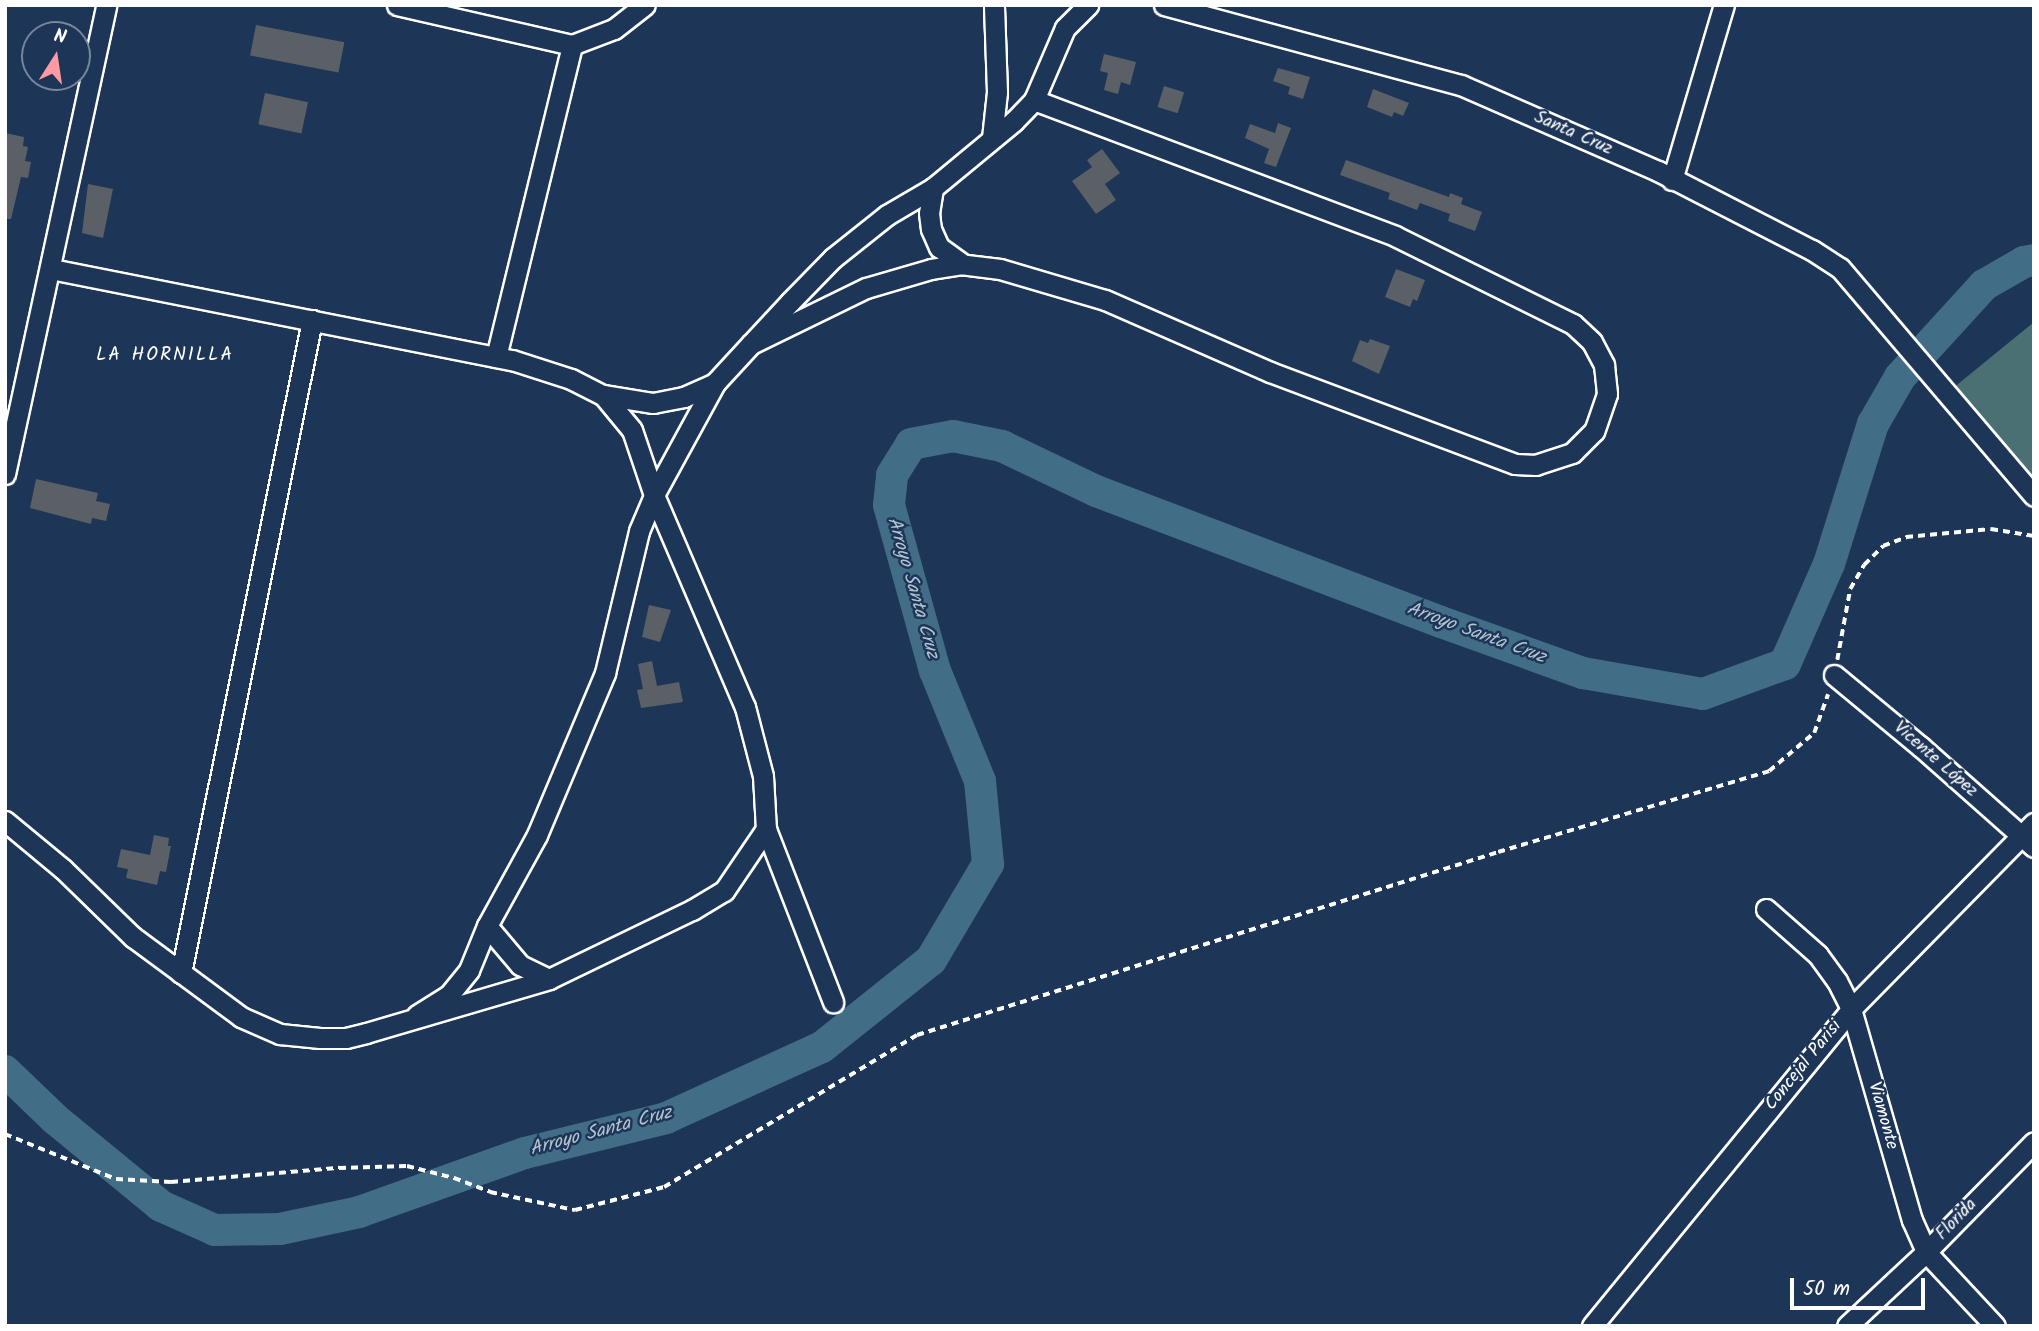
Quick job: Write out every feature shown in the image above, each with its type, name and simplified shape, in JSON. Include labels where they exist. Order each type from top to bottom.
[{"type":"street","points":[[5,474],[106,5]]},
{"type":"street","points":[[397,5],[572,44],[614,29],[645,5]]},
{"type":"street","points":[[992,138],[996,92],[995,5]]},
{"type":"street","points":[[418,1015],[450,995],[469,970],[487,926],[537,835],[605,673],[627,574],[654,495],[715,383],[833,258],[887,215],[933,188],[1034,100],[1065,28],[1088,5]]},
{"type":"street","name":"Santa Cruz","points":[[1164,5],[1461,85],[1672,180],[1812,250],[1840,268],[2034,496]]},
{"type":"street","points":[[1672,180],[1724,5]]},
{"type":"street","points":[[496,357],[572,44]]},
{"type":"street","points":[[751,344],[866,288],[931,269],[962,264],[1000,269],[1105,300],[1270,372],[1515,464],[1536,465],[1572,453],[1585,442],[1601,418],[1607,394],[1604,365],[1592,342],[1573,324],[1395,236],[1034,100]]},
{"type":"street","points":[[933,188],[929,212],[931,229],[939,247],[962,264]]},
{"type":"street","points":[[51,269],[496,357],[571,379],[603,395],[653,404],[684,397],[715,383]]},
{"type":"street","points":[[181,973],[312,320]]},
{"type":"street","points":[[603,395],[632,430],[654,495],[745,707],[763,775],[766,829],[833,1002]]},
{"type":"street","name":"Vicente López","points":[[1834,675],[2030,835]]},
{"type":"street","points":[[5,821],[63,869],[133,937],[241,1017],[280,1034],[346,1038],[549,979],[692,910],[724,891],[766,829]]},
{"type":"street","name":"Concejal Parisi","points":[[1592,1326],[1851,1009],[2030,835]]},
{"type":"street","name":"Viamonte","points":[[1766,909],[1818,955],[1837,981],[1851,1009],[1912,1220],[1926,1252],[1995,1326]]},
{"type":"street","points":[[487,926],[506,953],[520,965],[549,979]]},
{"type":"street","name":"Florida","points":[[1847,1326],[1926,1252],[2034,1142]]},
{"type":"path","points":[[5,1134],[116,1179],[171,1182],[339,1168],[407,1166],[454,1178],[490,1192],[575,1210],[664,1187],[916,1035],[1485,856],[1769,771],[1814,733],[1834,675],[1850,589],[1864,565],[1883,546],[1906,537],[1991,530],[2034,536]]},
{"type":"green space","points":[[2034,322],[2034,496],[1947,393]]},
{"type":"building","points":[[256,25],[344,42],[338,73],[250,55]]},
{"type":"building","points":[[1104,54],[1136,62],[1130,85],[1121,82],[1118,94],[1104,90],[1108,73],[1100,71]]},
{"type":"building","points":[[1278,68],[1310,77],[1303,99],[1288,94],[1290,87],[1273,81]]},
{"type":"building","points":[[1164,86],[1184,92],[1178,113],[1158,107]]},
{"type":"building","points":[[1373,89],[1409,103],[1403,116],[1394,112],[1392,117],[1367,107]]},
{"type":"building","points":[[265,93],[308,102],[301,133],[258,124]]},
{"type":"building","points":[[1278,123],[1291,128],[1276,167],[1264,163],[1269,149],[1245,138],[1250,124],[1275,133]]},
{"type":"building","points":[[5,133],[24,137],[23,146],[28,147],[25,161],[31,162],[28,178],[21,177],[11,219],[5,219]]},
{"type":"building","points":[[1102,149],[1120,173],[1105,184],[1116,200],[1096,214],[1072,181],[1092,167],[1087,160]]},
{"type":"building","points":[[1346,160],[1449,197],[1450,193],[1463,198],[1461,204],[1482,212],[1475,231],[1448,221],[1450,214],[1420,203],[1417,210],[1388,199],[1390,193],[1340,175]]},
{"type":"building","points":[[88,184],[113,189],[103,238],[82,233]]},
{"type":"building","points":[[1396,269],[1425,280],[1417,301],[1413,299],[1410,307],[1385,297]]},
{"type":"building","points":[[1370,339],[1390,346],[1379,374],[1352,361],[1360,340],[1368,343]]},
{"type":"building","points":[[36,479],[98,493],[96,501],[110,504],[106,521],[92,518],[91,524],[30,508]]},
{"type":"building","points":[[649,605],[671,610],[660,642],[642,637]]},
{"type":"building","points":[[652,661],[657,686],[679,682],[683,702],[641,708],[637,690],[643,689],[638,664]]},
{"type":"building","points":[[154,835],[169,838],[168,846],[171,846],[166,872],[160,871],[157,885],[126,878],[128,869],[117,867],[121,849],[150,855]]},
{"type":"waterway","name":"Arroyo Santa Cruz","points":[[5,1071],[55,1119],[161,1206],[215,1230],[280,1229],[359,1212],[525,1153],[666,1118],[822,1047],[931,960],[988,864],[980,781],[935,671],[889,505],[892,475],[911,444],[953,436],[1002,446],[1096,491],[1583,673],[1703,694],[1785,664],[1829,564],[1873,424],[1900,377],[1984,285],[2024,262],[2034,260]]},
{"type":"district","name":"LA HORNILLA","points":[[165,356]]}]
